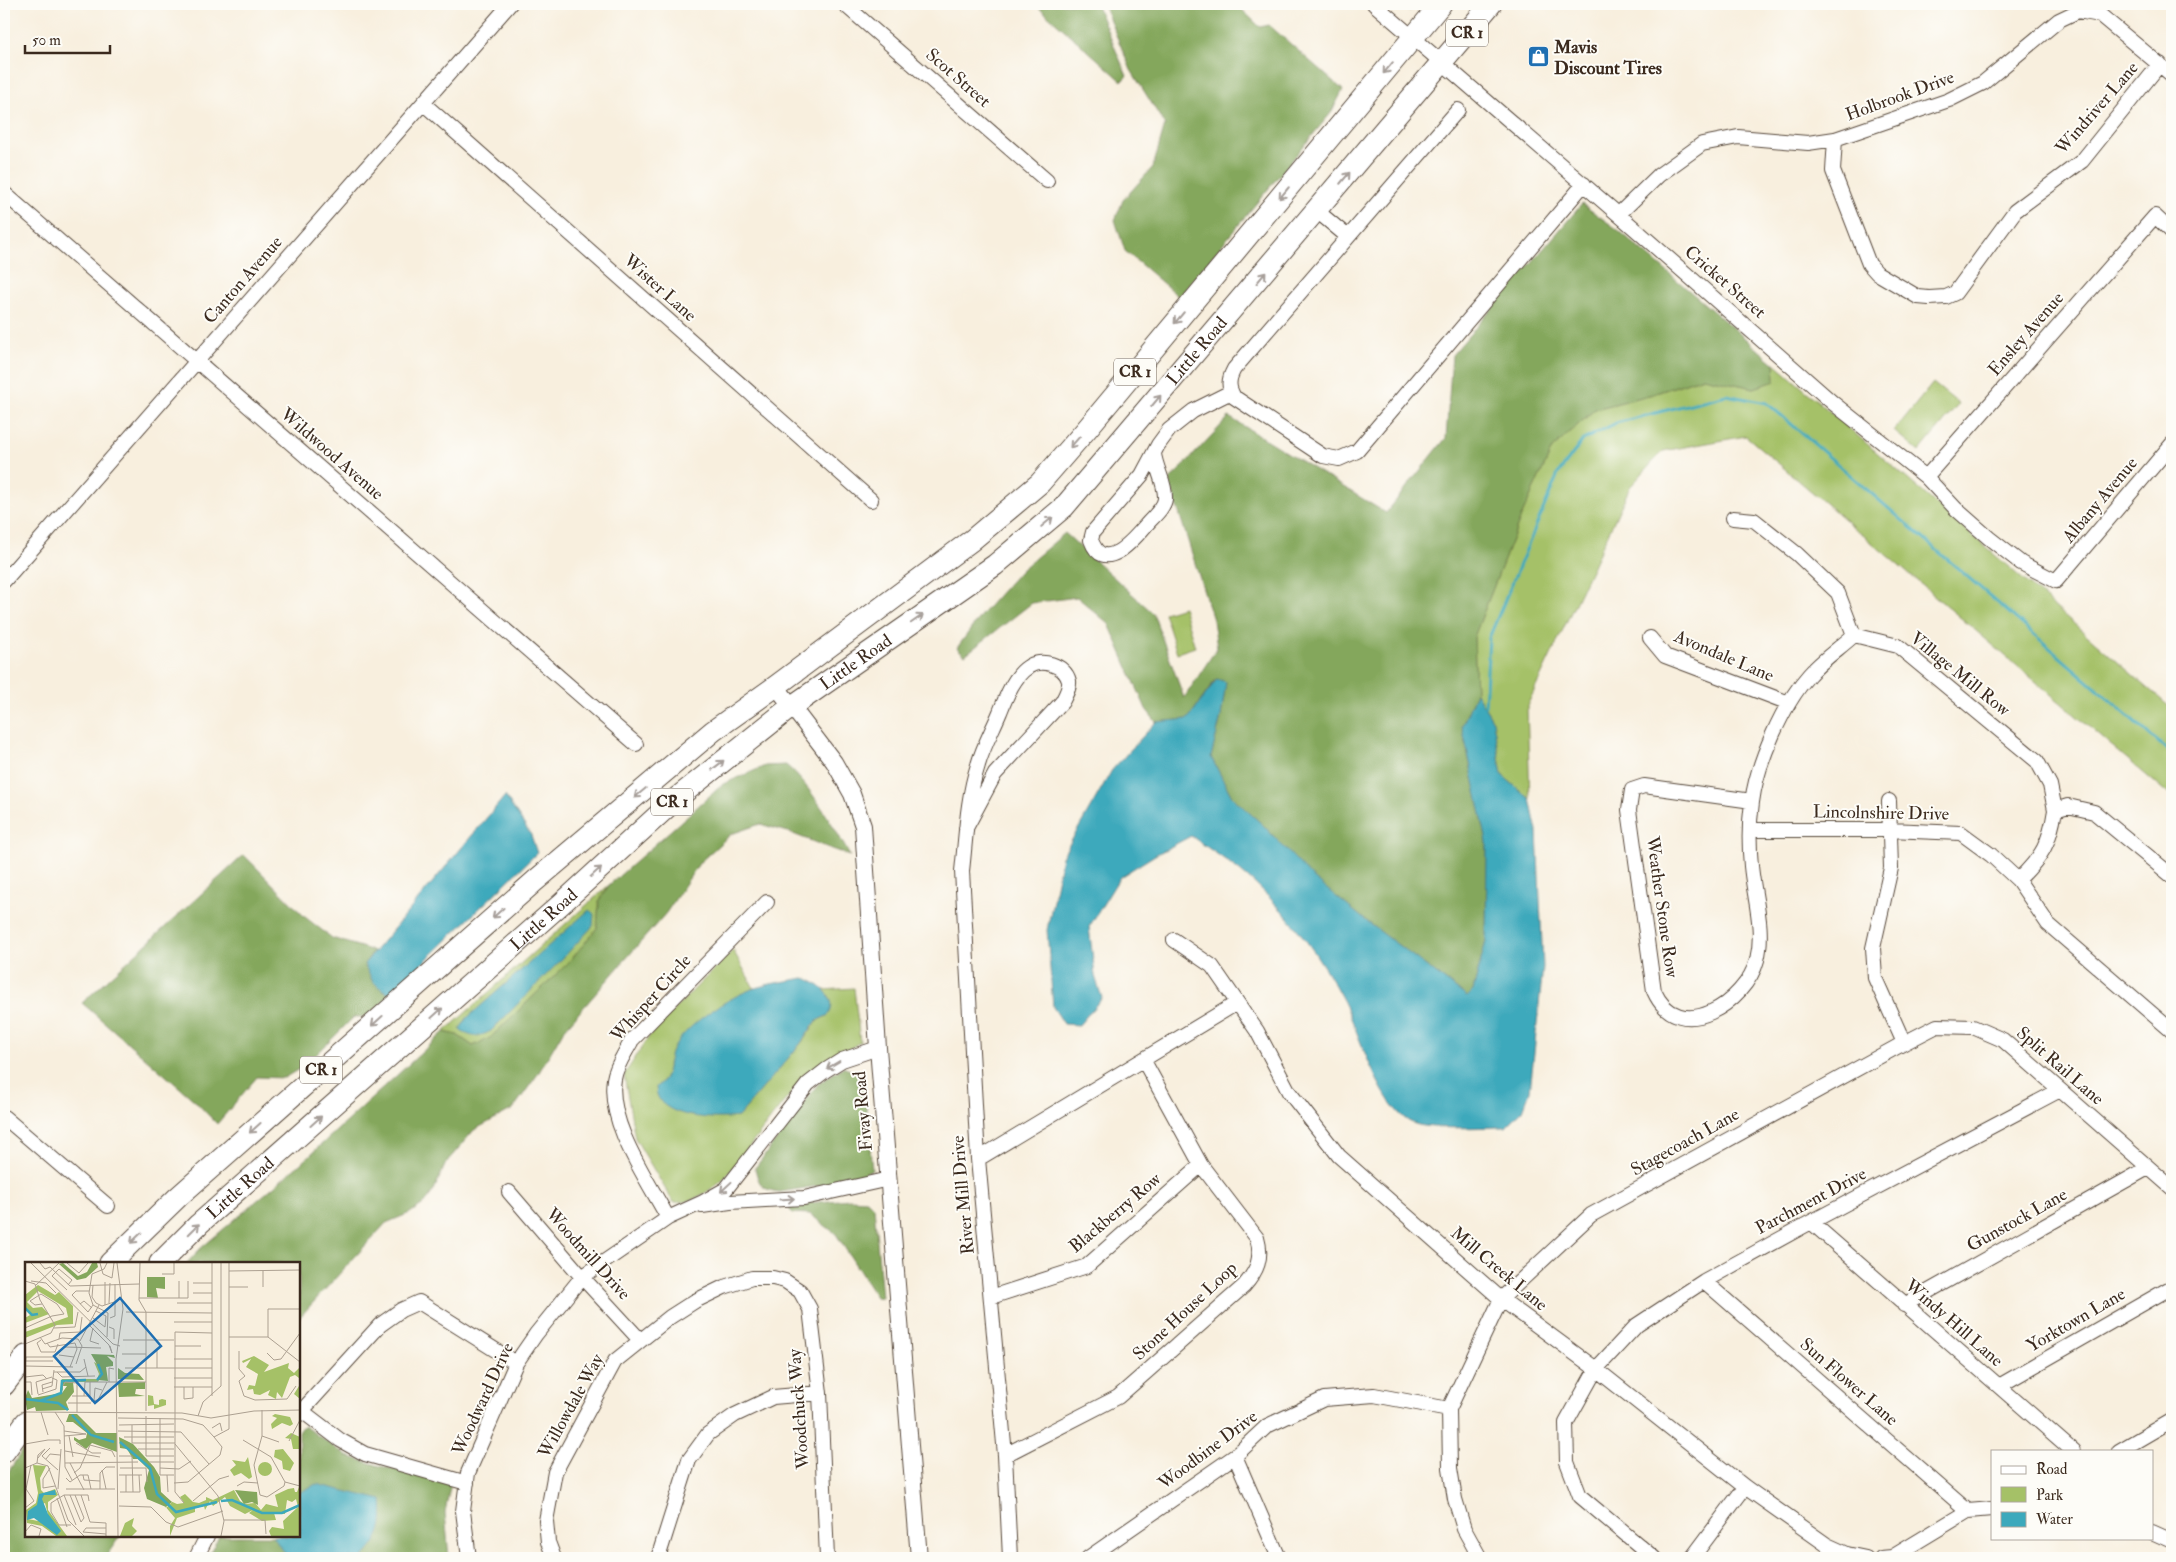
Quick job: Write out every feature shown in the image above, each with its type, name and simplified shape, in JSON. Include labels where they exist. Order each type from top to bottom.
[{"type":"main road","name":"Little Road","points":[[111,1262],[178,1197],[535,880],[713,731],[972,540],[1040,483],[1441,4]]},
{"type":"main road","name":"Little Road","points":[[161,1262],[199,1224],[560,905],[676,798],[791,707],[995,565],[1064,507],[1491,4]]},
{"type":"main road","points":[[4,1384],[25,1357]]},
{"type":"main road","points":[[4,1452],[25,1423]]},
{"type":"street","name":"Canton Avenue","points":[[4,581],[510,4]]},
{"type":"street","name":"Scot Street","points":[[844,4],[1047,181]]},
{"type":"street","name":"Cricket Street","points":[[1374,4],[1619,214],[1833,403],[1926,477],[1956,509],[2008,553],[2021,563],[2056,581]]},
{"type":"street","name":"Holbrook Drive","points":[[1619,214],[1659,176],[1702,144],[1738,137],[1808,143],[1835,139],[1949,100],[1983,83],[2059,20],[2078,11],[2100,15],[2172,75]]},
{"type":"street","name":"Windriver Lane","points":[[1835,139],[1833,171],[1869,264],[1877,273],[1918,296],[1929,298],[1946,297],[1955,293],[1965,281],[2015,211],[2082,161],[2160,64]]},
{"type":"street","name":"Wister Lane","points":[[424,104],[871,500]]},
{"type":"street","points":[[1458,110],[1234,369],[1229,378],[1231,392],[1234,397],[1323,456],[1332,459],[1347,457],[1357,451],[1584,184]]},
{"type":"street","name":"Wildwood Avenue","points":[[4,193],[636,744]]},
{"type":"street","points":[[1317,211],[1348,237]]},
{"type":"street","name":"Ensley Avenue","points":[[1926,477],[2155,216],[2172,232]]},
{"type":"street","points":[[1154,454],[1155,466],[1163,486],[1165,499],[1162,507],[1131,542],[1110,555],[1102,555],[1093,546],[1091,540],[1093,532],[1142,474],[1154,454],[1169,430],[1179,420],[1193,411],[1231,392]]},
{"type":"street","name":"Albany Avenue","points":[[2056,581],[2172,444]]},
{"type":"street","points":[[1733,518],[1754,520],[1797,554],[1838,594],[1854,635],[1809,674],[1789,703],[1762,762],[1752,801],[1750,830]]},
{"type":"street","name":"Village Mill Row","points":[[1854,635],[1898,646],[2037,761],[2050,784],[2055,810],[2051,837],[2034,864],[2018,880]]},
{"type":"street","name":"Avondale Lane","points":[[1650,638],[1665,656],[1789,703]]},
{"type":"street","name":"River Mill Drive","points":[[966,828],[996,774],[1065,696],[1069,681],[1063,670],[1054,665],[1040,662],[1029,666],[1021,673],[1007,696],[978,764],[966,828],[962,871],[978,1159],[1005,1455],[1010,1558]]},
{"type":"street","name":"Fivay Road","points":[[776,686],[834,762],[852,794],[863,826],[878,1048],[919,1558]]},
{"type":"street","name":"Weather Stone Row","points":[[1750,830],[1751,866],[1761,925],[1757,960],[1744,983],[1723,1006],[1699,1018],[1682,1017],[1674,1014],[1663,1005],[1654,991],[1629,810],[1632,790],[1644,786],[1752,801]]},
{"type":"street","points":[[1889,801],[1891,868],[1873,948],[1875,978],[1904,1042]]},
{"type":"street","points":[[2055,810],[2068,806],[2094,812],[2172,876]]},
{"type":"street","name":"Lincolnshire Drive","points":[[1750,830],[1890,830],[1960,834],[1991,854],[2018,880],[2048,924],[2172,1031]]},
{"type":"street","name":"Whisper Circle","points":[[668,1218],[620,1128],[613,1103],[614,1078],[632,1040],[767,902]]},
{"type":"street","name":"Mill Creek Lane","points":[[1174,940],[1212,966],[1257,1031],[1289,1092],[1339,1156],[1501,1299],[1596,1369],[1745,1486],[1827,1546],[1847,1554],[1866,1558]]},
{"type":"street","points":[[978,1159],[1144,1061],[1237,1003]]},
{"type":"street","name":"Split Rail Lane","points":[[1904,1042],[1937,1026],[1973,1027],[2003,1040],[2172,1188]]},
{"type":"street","name":"Stagecoach Lane","points":[[1501,1299],[1591,1216],[1904,1042]]},
{"type":"street","name":"Woodward Drive","points":[[469,1558],[462,1511],[468,1473],[516,1363],[536,1334],[582,1277],[668,1218],[726,1189],[808,1084],[842,1060],[878,1048]]},
{"type":"street","name":"Stone House Loop","points":[[1005,1455],[1118,1397],[1244,1286],[1258,1267],[1260,1258],[1256,1238],[1201,1165],[1144,1061]]},
{"type":"street","name":"Parchment Drive","points":[[1654,1558],[1580,1496],[1567,1462],[1566,1423],[1596,1369],[1637,1326],[1704,1281],[2060,1090]]},
{"type":"street","points":[[4,1116],[108,1206]]},
{"type":"street","name":"Blackberry Row","points":[[991,1297],[1087,1266],[1201,1165]]},
{"type":"street","name":"Gunstock Lane","points":[[1904,1304],[2148,1168]]},
{"type":"street","name":"Woodward Drive","points":[[686,1210],[730,1202],[804,1198],[889,1179]]},
{"type":"street","name":"Woodmill Drive","points":[[509,1192],[582,1277],[640,1340]]},
{"type":"street","name":"Windy Hill Lane","points":[[1811,1222],[2072,1450]]},
{"type":"street","name":"Willowdale Way","points":[[554,1558],[548,1542],[546,1521],[555,1472],[615,1361],[676,1313],[724,1287],[752,1278],[773,1278]]},
{"type":"street","name":"Woodchuck Way","points":[[773,1278],[785,1281],[800,1291],[810,1309],[820,1393],[827,1558]]},
{"type":"street","name":"Sun Flower Lane","points":[[1704,1281],[1968,1511]]},
{"type":"street","name":"Yorktown Lane","points":[[1999,1386],[2172,1287]]},
{"type":"street","points":[[1480,1558],[1464,1529],[1455,1499],[1450,1468],[1449,1409],[1501,1299]]},
{"type":"street","points":[[467,1483],[365,1454],[340,1440],[300,1412],[380,1325],[401,1310],[418,1302],[516,1363]]},
{"type":"street","points":[[658,1558],[689,1460],[708,1434],[735,1415],[773,1398],[820,1393]]},
{"type":"street","name":"Woodbine Drive","points":[[1088,1558],[1235,1456],[1267,1426],[1324,1399],[1374,1395],[1449,1409]]},
{"type":"street","points":[[2121,1450],[2172,1420]]},
{"type":"street","points":[[1235,1456],[1279,1558]]},
{"type":"street","points":[[1692,1558],[1745,1486]]},
{"type":"street","points":[[1881,1558],[1892,1557],[1968,1511],[1991,1509]]},
{"type":"street","points":[[2154,1533],[2172,1541]]},
{"type":"street","points":[[196,1558],[206,1537]]},
{"type":"green space","points":[[1035,4],[1096,4],[1127,76],[1122,81]]},
{"type":"green space","points":[[1103,4],[1236,4],[1260,27],[1269,25],[1343,90],[1331,113],[1179,297],[1125,251],[1115,220],[1123,200],[1153,167],[1165,125],[1131,70]]},
{"type":"green space","points":[[1394,4],[1416,4],[1411,10],[1404,10]]},
{"type":"green space","points":[[1582,204],[1617,229],[1774,363],[1775,381],[1754,388],[1703,377],[1653,394],[1595,409],[1552,449],[1520,519],[1474,637],[1476,693],[1462,726],[1487,842],[1486,941],[1473,991],[1467,997],[1310,876],[1263,825],[1232,797],[1211,757],[1221,716],[1226,682],[1216,679],[1188,719],[1156,722],[1146,709],[1109,624],[1077,597],[1032,603],[965,655],[957,648],[981,615],[1021,570],[1065,533],[1153,613],[1184,698],[1217,648],[1213,620],[1169,481],[1229,417],[1386,513],[1446,438],[1452,355]]},
{"type":"green space","points":[[1774,363],[2172,709],[2172,797],[1746,436],[1663,451],[1630,487],[1527,706],[1530,799],[1502,775],[1493,721],[1476,693],[1474,637],[1520,519],[1552,449],[1595,409],[1653,394],[1703,377],[1754,388],[1775,381]]},
{"type":"green space","points":[[1933,383],[1959,404],[1919,452],[1894,431]]},
{"type":"green space","points":[[1183,607],[1195,647],[1177,653],[1164,613]]},
{"type":"green space","points":[[786,765],[795,774],[830,820],[850,856],[788,832],[760,824],[731,834],[700,862],[666,913],[563,1031],[538,1074],[513,1109],[474,1130],[446,1163],[434,1190],[425,1203],[410,1213],[386,1223],[300,1317],[300,1262],[188,1262],[200,1249],[299,1165],[444,1032],[457,1035],[473,1046],[490,1038],[569,962],[597,928],[599,901],[609,885],[723,784],[765,766]]},
{"type":"green space","points":[[244,855],[305,917],[332,938],[374,951],[364,964],[373,982],[390,995],[368,1017],[354,1017],[306,1065],[284,1078],[257,1077],[217,1124],[195,1101],[82,1003]]},
{"type":"green space","points":[[609,885],[599,902],[597,928],[569,963],[490,1038],[473,1046],[457,1035],[444,1032]]},
{"type":"green space","points":[[733,950],[754,988],[732,999],[668,1063],[666,1076],[656,1087],[676,1112],[738,1117],[802,1042],[818,1020],[827,1016],[831,999],[823,990],[854,988],[860,1042],[823,1064],[803,1080],[721,1182],[692,1199],[673,1202],[635,1138],[624,1075],[652,1032]]},
{"type":"green space","points":[[843,1067],[857,1073],[864,1082],[872,1169],[855,1180],[780,1192],[765,1188],[758,1179],[755,1168],[818,1084]]},
{"type":"green space","points":[[850,1199],[867,1200],[874,1207],[882,1298],[876,1297],[836,1234],[810,1214],[792,1213],[787,1205]]},
{"type":"green space","points":[[304,1426],[347,1456],[451,1483],[445,1512],[449,1558],[210,1558],[210,1553],[218,1537],[300,1537],[300,1428]]},
{"type":"green space","points":[[25,1446],[25,1537],[119,1537],[105,1558],[4,1558],[4,1478]]},
{"type":"water","points":[[1217,679],[1226,682],[1221,716],[1211,757],[1232,797],[1263,825],[1311,876],[1365,920],[1467,997],[1473,991],[1486,941],[1487,842],[1462,726],[1476,693],[1493,721],[1502,775],[1530,799],[1537,831],[1543,967],[1530,1091],[1523,1110],[1506,1127],[1459,1128],[1423,1126],[1403,1117],[1392,1105],[1372,1070],[1344,1002],[1326,970],[1305,939],[1281,910],[1248,877],[1191,836],[1155,855],[1120,877],[1089,927],[1095,976],[1102,998],[1079,1025],[1064,1024],[1053,1007],[1047,930],[1062,857],[1112,770],[1156,722],[1188,719]]},
{"type":"water","points":[[505,796],[531,835],[537,853],[390,995],[373,982],[364,964]]},
{"type":"water","points":[[589,910],[594,914],[593,926],[491,1031],[483,1035],[471,1036],[460,1029],[467,1018]]},
{"type":"water","points":[[804,978],[819,985],[828,994],[832,1004],[830,1013],[810,1029],[801,1043],[738,1117],[715,1118],[688,1115],[665,1106],[658,1098],[656,1087],[665,1078],[674,1047],[680,1038],[699,1020],[722,1004],[755,988]]},
{"type":"water","points":[[316,1484],[382,1500],[382,1525],[380,1532],[362,1558],[289,1558],[273,1537],[300,1537],[300,1492]]},
{"type":"waterway","points":[[1485,706],[1489,638],[1558,474],[1583,440],[1616,423],[1726,395],[1767,403],[2172,754]]},
{"type":"place","name":"Mavis Discount Tires","points":[[1538,57]]}]
